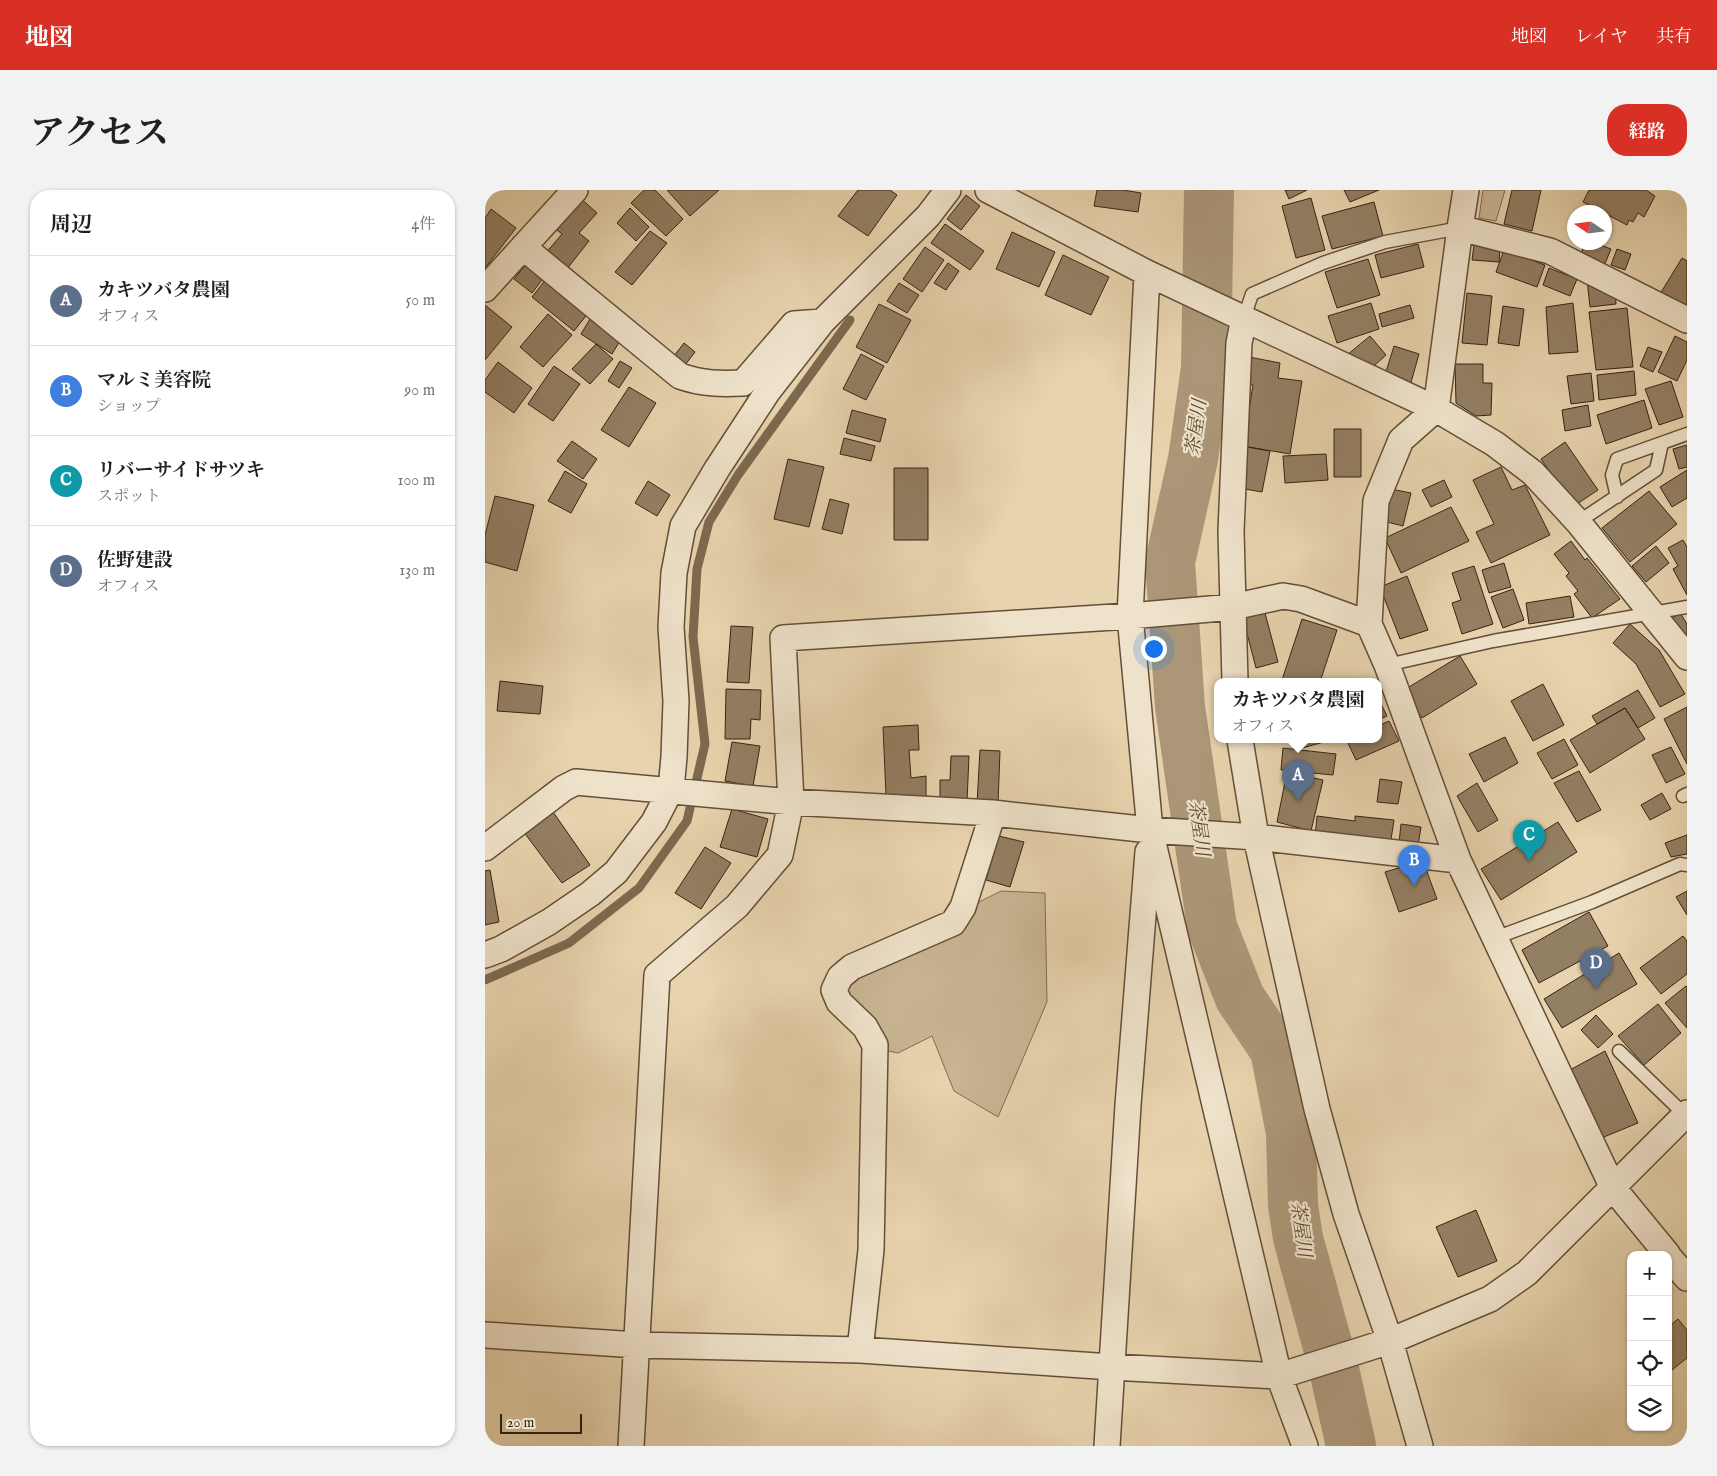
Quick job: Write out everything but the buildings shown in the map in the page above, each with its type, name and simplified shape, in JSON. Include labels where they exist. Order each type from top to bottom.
[{"type":"street","points":[[485,289],[575,190]]},
{"type":"street","points":[[485,955],[501,949],[549,922],[590,894],[616,872],[654,822],[671,789],[675,757],[676,701],[671,627],[675,573],[683,526],[717,469],[769,391],[822,322],[928,216],[949,190]]},
{"type":"street","points":[[988,190],[1147,273],[1219,305],[1435,409],[1495,444],[1533,473],[1578,522],[1687,657]]},
{"type":"street","points":[[1466,190],[1435,409],[1401,440],[1376,501],[1369,624],[1387,665],[1458,860],[1613,1188],[1665,1251]]},
{"type":"street","points":[[1461,228],[1549,251],[1687,320]]},
{"type":"street","points":[[523,247],[680,376],[695,381],[711,384],[743,383],[794,324],[822,322]]},
{"type":"street","points":[[1147,273],[1130,616],[1155,830],[1279,1376],[1305,1446]]},
{"type":"street","points":[[1235,678],[1231,531],[1239,343],[1244,318]]},
{"type":"street","points":[[631,1446],[657,975],[737,906],[780,855],[791,802],[783,638],[1130,616],[1233,607],[1283,596],[1301,599],[1369,624]]},
{"type":"street","points":[[1241,743],[1252,837],[1317,1109],[1383,1343],[1420,1446]]},
{"type":"street","points":[[485,848],[564,788],[576,782],[671,789],[791,802],[993,814],[1155,830],[1252,837],[1458,860]]},
{"type":"street","points":[[860,1350],[871,1250],[875,1045],[865,1027],[839,1002],[834,990],[840,977],[852,967],[953,923],[963,907],[993,814]]},
{"type":"street","points":[[1107,1446],[1128,1106],[1155,830]]},
{"type":"street","points":[[485,1335],[637,1345],[860,1350],[1279,1376],[1383,1343],[1489,1299],[1527,1273],[1686,1114]]},
{"type":"street","points":[[1672,1260],[1687,1278]]},
{"type":"lane","points":[[1244,318],[1252,294],[1323,263],[1385,242],[1461,228]]},
{"type":"lane","points":[[1617,498],[1612,475],[1617,459],[1687,434]]},
{"type":"lane","points":[[1578,522],[1617,498],[1656,470],[1662,443]]},
{"type":"lane","points":[[1387,665],[1493,641],[1687,607]]},
{"type":"lane","points":[[1495,938],[1592,902],[1680,864],[1687,864]]},
{"type":"lane","points":[[1619,1051],[1686,1114]]},
{"type":"shaded area","points":[[1483,190],[1505,190],[1496,221],[1479,218]]},
{"type":"shaded area","points":[[1001,891],[1045,893],[1047,1002],[998,1117],[954,1091],[932,1036],[898,1053],[884,1050],[845,1001],[845,981],[971,906]]},
{"type":"waterway","name":"茶屋川","points":[[1209,190],[1206,368],[1193,459],[1170,562],[1180,707],[1212,927],[1240,998],[1275,1050],[1291,1133],[1293,1205],[1298,1238],[1334,1369],[1351,1446]]},
{"type":"waterway","points":[[485,980],[569,943],[639,888],[687,821],[705,744],[693,637],[697,569],[709,522],[738,475],[850,320]]},
{"type":"place","name":"カキツバタ農園","points":[[1298,801]]},
{"type":"place","name":"リバーサイドサツキ","points":[[1529,861]]},
{"type":"place","name":"マルミ美容院","points":[[1414,886]]},
{"type":"place","name":"佐野建設","points":[[1596,989]]}]
